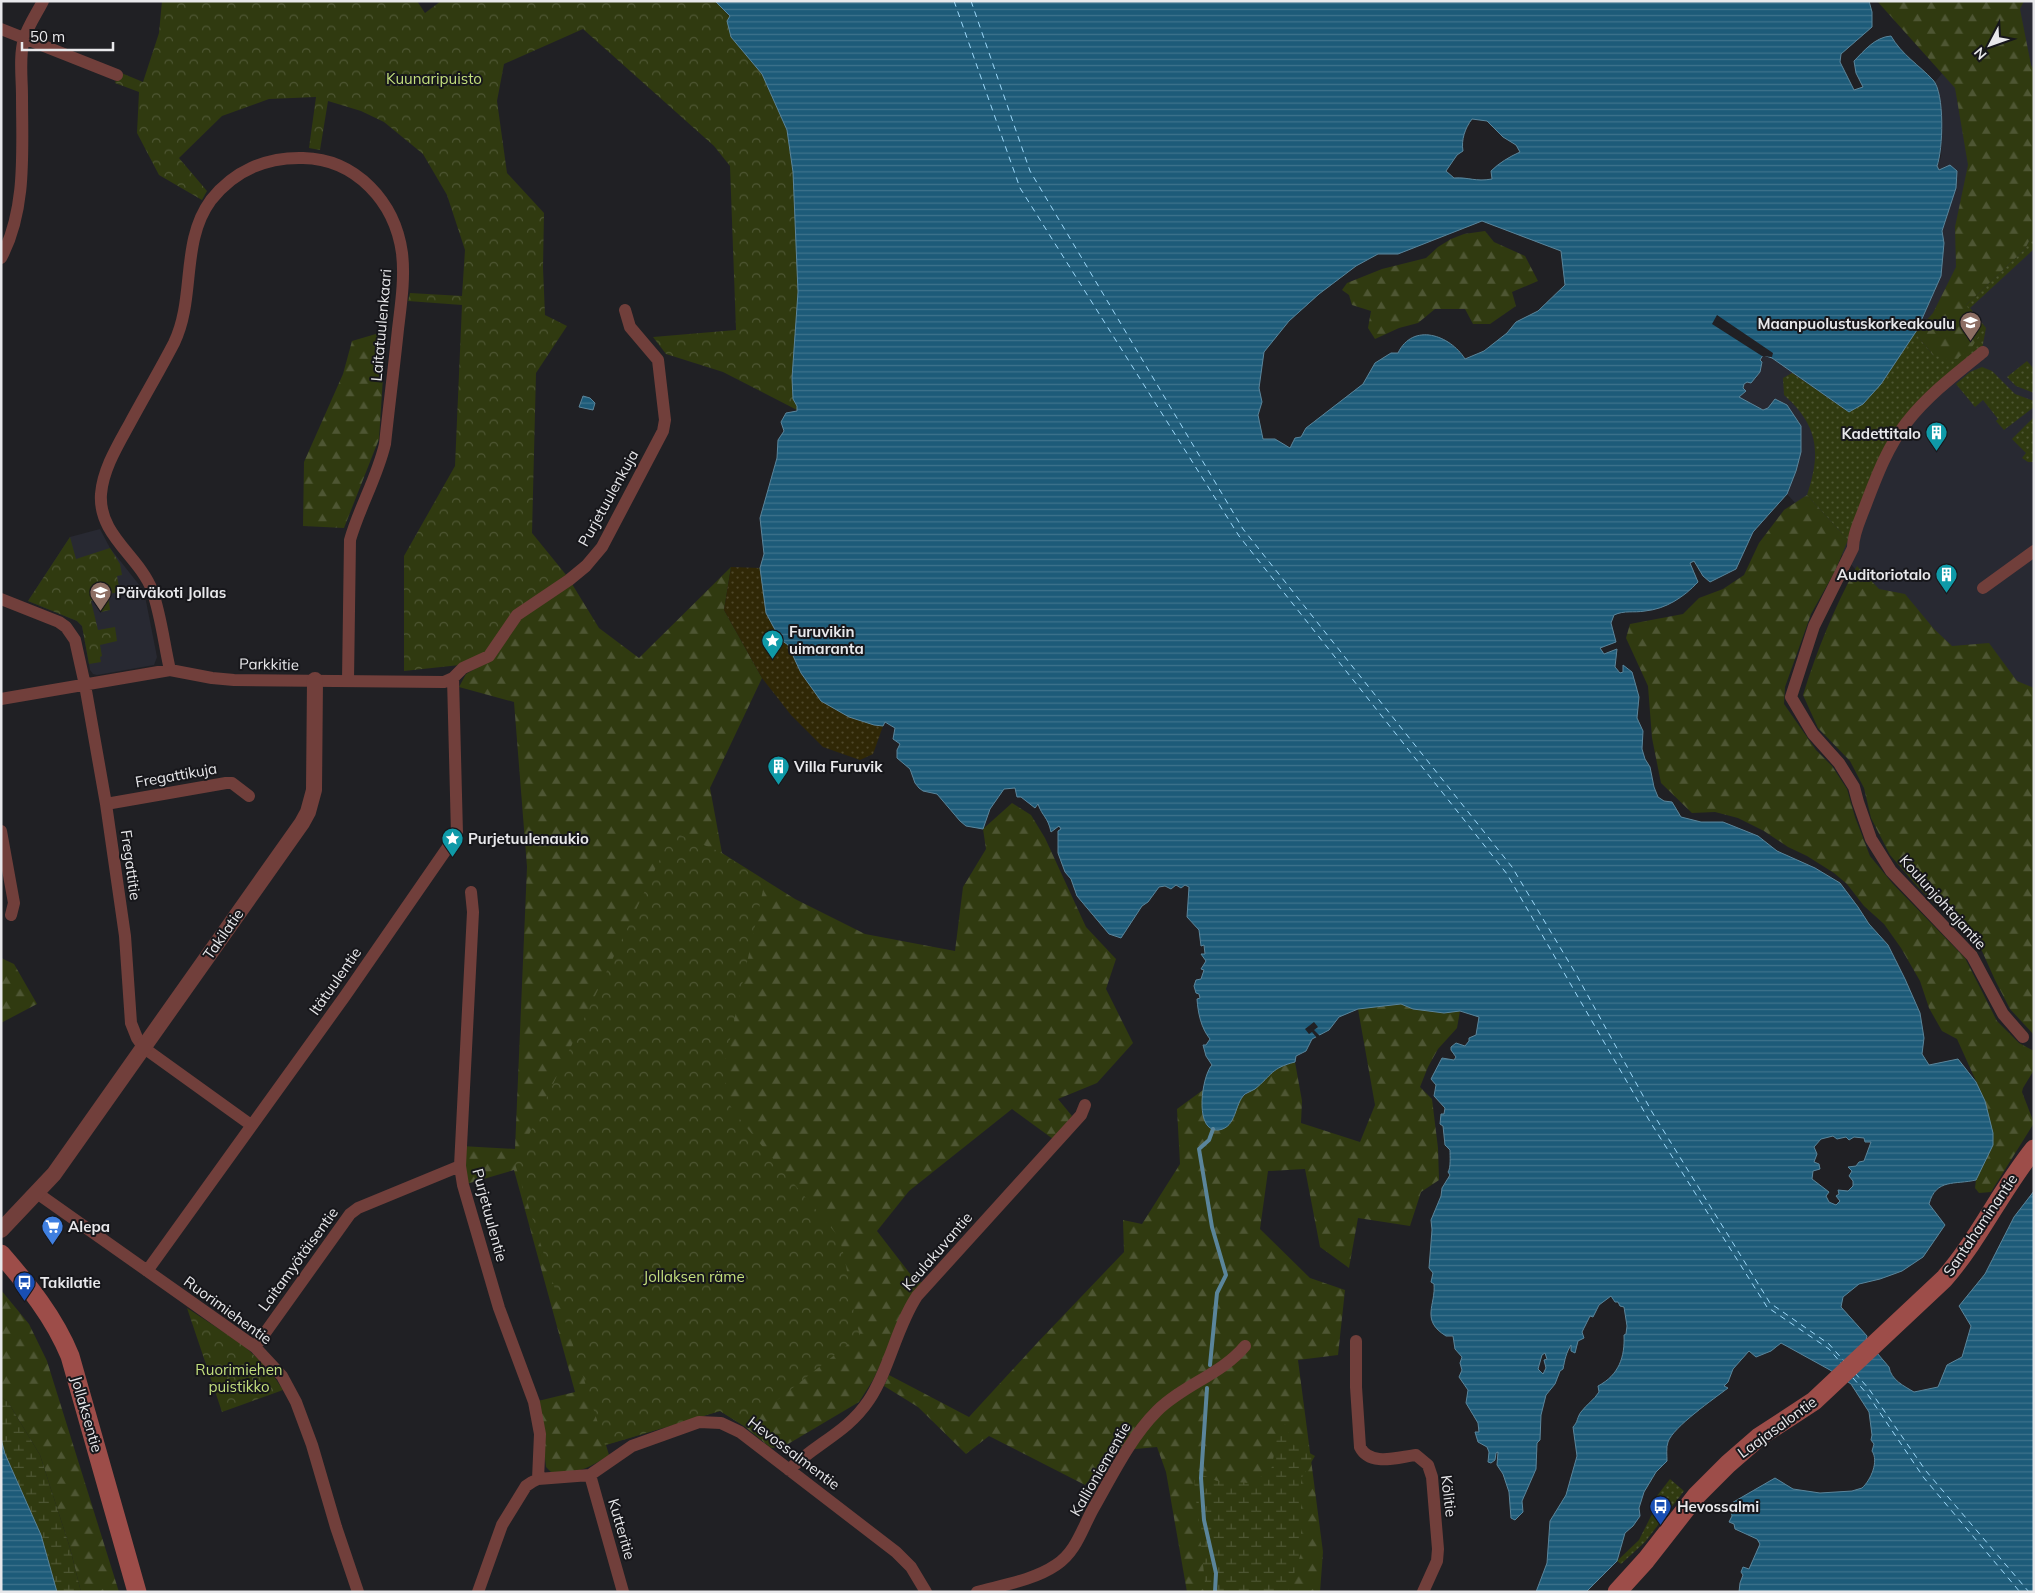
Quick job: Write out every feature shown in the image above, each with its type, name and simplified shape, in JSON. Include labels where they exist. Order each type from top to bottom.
[{"type":"main road","name":"Santahaminantie","points":[[1840,1378],[1902,1320],[1961,1260],[2004,1190],[2034,1149]]},
{"type":"main road","name":"Jollaksentie","points":[[1,1254],[46,1311],[61,1334],[70,1356],[137,1592]]},
{"type":"main road","name":"Laajasalontie","points":[[1617,1592],[1646,1560],[1696,1496],[1728,1464],[1759,1437],[1814,1401],[1840,1378]]},
{"type":"street","points":[[1,258],[15,223],[19,202],[22,160],[24,39],[43,1]]},
{"type":"street","points":[[1,30],[117,75]]},
{"type":"street","name":"Laitatuulenkaari","points":[[170,670],[151,589],[144,575],[112,535],[108,526],[101,495],[105,478],[116,447],[175,341],[182,322],[194,237],[203,212],[224,184],[239,173],[257,164],[278,159],[314,158],[331,162],[349,170],[380,197],[392,216],[402,253],[401,299],[385,444],[382,460],[354,525],[350,540],[348,680]]},
{"type":"street","name":"Purjetuulenkuja","points":[[454,678],[463,668],[489,656],[517,615],[569,580],[593,558],[606,540],[663,430],[665,420],[658,360],[630,328],[625,310]]},
{"type":"street","name":"Koulunjohtajantie","points":[[1984,352],[1927,401],[1908,421],[1893,443],[1866,503],[1853,539],[1853,548],[1814,626],[1791,696],[1813,734],[1839,763],[1854,787],[1871,839],[1891,871],[1972,956],[2003,1014],[2023,1037]]},
{"type":"street","points":[[1983,588],[2034,551]]},
{"type":"street","name":"Fregattitie","points":[[1,599],[60,622],[75,640],[106,804],[125,936],[131,1022],[137,1038],[144,1048],[251,1125]]},
{"type":"street","name":"Parkkitie","points":[[1,699],[170,670],[212,678],[444,682],[454,678]]},
{"type":"street","name":"Itätuulentie","points":[[147,1271],[345,996],[457,834],[454,678]]},
{"type":"street","name":"Takilatie","points":[[1,1230],[54,1174],[308,812],[314,790],[315,680]]},
{"type":"street","name":"Fregattikuja","points":[[106,804],[226,782],[232,783],[249,796]]},
{"type":"street","points":[[1,831],[14,903],[11,915]]},
{"type":"street","name":"Purjetuulentie","points":[[471,892],[473,912],[460,1166],[463,1185],[499,1308],[534,1402],[540,1434],[538,1479]]},
{"type":"street","name":"Keulakuvantie","points":[[789,1470],[810,1450],[836,1435],[864,1407],[876,1387],[907,1314],[917,1296],[1081,1115],[1085,1105]]},
{"type":"street","name":"Laitamyötäisentie","points":[[255,1346],[350,1214],[358,1208],[460,1166]]},
{"type":"street","name":"Ruorimiehentie","points":[[38,1193],[255,1346],[282,1376],[296,1402],[312,1445],[336,1527],[358,1592]]},
{"type":"street","name":"Kölitie","points":[[1356,1341],[1356,1387],[1360,1447],[1370,1458],[1377,1459],[1416,1455],[1428,1464],[1432,1476],[1438,1549],[1437,1561],[1424,1592]]},
{"type":"street","name":"Kallioniementie","points":[[978,1592],[1036,1575],[1057,1565],[1067,1556],[1076,1545],[1107,1486],[1148,1421],[1178,1393],[1229,1361],[1245,1346]]},
{"type":"street","name":"Hevossalmentie","points":[[590,1475],[632,1446],[699,1422],[721,1423],[734,1428],[896,1552],[911,1567],[926,1592]]},
{"type":"street","points":[[478,1592],[502,1525],[526,1486],[538,1479],[590,1475]]},
{"type":"street","name":"Kutteritie","points":[[590,1475],[623,1592]]},
{"type":"shaded area","name":"Maanpuolustuskorkeakoulu","points":[[2001,1],[2034,1],[2034,706],[1953,677],[1787,494],[1801,452],[1801,426],[1787,405],[1775,399],[1768,408],[1763,410],[1739,397],[1745,392],[1743,384],[1747,382],[1763,355],[1772,358],[1848,412],[1917,330],[1941,276],[1944,243],[1942,231],[1947,217],[1937,166],[1941,157],[1942,129],[1941,106],[1935,82]]},
{"type":"shaded area","name":"Päiväkoti Jollas","points":[[100,529],[110,548],[144,591],[157,657],[154,665],[97,675],[93,674],[90,670],[82,626],[77,621],[28,601],[70,537]]},
{"type":"green space","name":"Kuunaripuisto","points":[[162,1],[417,1],[425,13],[441,1],[715,1],[730,17],[731,37],[762,74],[787,130],[793,172],[798,292],[792,378],[793,399],[797,410],[723,372],[666,354],[653,337],[736,330],[730,166],[714,146],[583,29],[504,64],[497,101],[507,173],[544,213],[543,268],[545,315],[567,326],[536,373],[532,533],[567,576],[486,652],[460,665],[404,671],[404,556],[455,466],[462,305],[408,301],[410,293],[462,296],[465,250],[447,195],[423,154],[384,122],[361,111],[328,101],[320,150],[309,148],[316,97],[269,99],[222,116],[179,158],[207,191],[202,200],[159,175],[137,133],[139,92],[115,83],[119,72],[143,82],[159,33]]},
{"type":"green space","points":[[1877,1],[2024,1],[2020,9],[2031,65],[2034,70],[2034,231],[2025,249],[1966,305],[1983,329],[1972,347],[1954,361],[1933,355],[1915,333],[1933,313],[1956,267],[1955,227],[1968,165],[1955,88]]},
{"type":"green space","points":[[1485,231],[1494,242],[1525,256],[1538,281],[1512,292],[1516,306],[1490,324],[1473,324],[1465,309],[1435,309],[1418,323],[1399,328],[1375,339],[1368,328],[1371,311],[1352,305],[1349,295],[1342,290],[1347,283],[1382,269],[1426,258],[1451,239],[1464,234]]},
{"type":"green space","points":[[2034,231],[2034,249],[1970,308],[1986,328],[1982,349],[1905,417],[1848,540],[1807,495],[1814,466],[1814,441],[1804,418],[1796,406],[1784,395],[1783,378],[1792,373],[1849,412],[1881,384],[1915,333],[1933,355],[1966,305],[2025,249]]},
{"type":"green space","points":[[386,331],[379,439],[344,528],[303,526],[304,462],[343,374],[352,341]]},
{"type":"green space","points":[[2027,361],[2034,369],[2034,393],[2016,386],[2007,377]]},
{"type":"green space","points":[[1982,367],[1992,371],[2015,394],[2034,401],[2034,407],[2004,430],[1983,400],[1975,407],[1956,384],[1970,372]]},
{"type":"green space","points":[[2034,417],[2034,462],[2028,462],[2022,458],[2026,453],[2012,439]]},
{"type":"green space","points":[[1807,495],[1848,540],[1835,571],[1811,614],[1785,687],[1784,704],[1816,750],[1832,766],[1847,789],[1855,817],[1870,856],[1893,884],[1965,958],[1997,1021],[2019,1043],[2034,1051],[2034,1070],[2022,1092],[2034,1123],[1991,1192],[1979,1193],[1975,1188],[1985,1101],[1957,1039],[1942,1031],[1929,1008],[1920,981],[1901,948],[1884,924],[1864,906],[1847,884],[1834,873],[1764,831],[1738,818],[1715,812],[1692,813],[1661,783],[1652,738],[1648,686],[1626,638],[1630,624],[1683,614],[1699,598],[1723,589],[1744,575],[1759,543],[1784,510]]},
{"type":"green space","points":[[70,537],[76,559],[110,548],[120,564],[122,575],[117,576],[120,592],[108,594],[110,610],[101,612],[98,600],[91,601],[98,630],[115,627],[117,641],[100,645],[101,662],[89,664],[82,626],[77,621],[28,601]]},
{"type":"green space","points":[[1857,566],[1879,589],[1905,594],[1934,629],[1952,646],[1989,643],[2017,681],[2034,688],[2034,1035],[2010,1009],[1982,951],[1916,885],[1890,855],[1871,818],[1864,788],[1850,761],[1818,728],[1803,695],[1827,629]]},
{"type":"green space","points":[[731,567],[724,610],[762,678],[710,788],[722,853],[795,899],[865,934],[955,951],[963,887],[986,849],[983,829],[1012,803],[1031,815],[1045,838],[1086,927],[1116,959],[1106,989],[1133,1043],[1097,1083],[1058,1099],[1072,1116],[1053,1139],[1012,1109],[909,1191],[877,1231],[911,1275],[922,1283],[893,1337],[873,1380],[859,1402],[783,1447],[771,1448],[744,1426],[720,1411],[606,1445],[609,1455],[582,1470],[551,1472],[546,1467],[538,1401],[575,1392],[514,1170],[463,1185],[461,1146],[515,1149],[527,867],[514,702],[459,687],[466,674],[491,660],[519,619],[572,584],[599,628],[639,658]]},
{"type":"green space","name":"Jollaksen räme","points":[[673,832],[718,851],[765,881],[725,1062],[725,1094],[729,1104],[742,1122],[838,1236],[845,1260],[856,1323],[860,1335],[744,1426],[720,1411],[605,1445],[515,1164]]},
{"type":"green space","points":[[1,958],[14,964],[37,1004],[1,1023]]},
{"type":"green space","points":[[1401,1004],[1413,1009],[1444,1013],[1460,1011],[1457,1028],[1438,1049],[1420,1087],[1432,1099],[1438,1148],[1439,1180],[1421,1192],[1410,1226],[1358,1218],[1349,1268],[1320,1247],[1305,1169],[1268,1171],[1260,1229],[1310,1278],[1345,1290],[1338,1355],[1298,1360],[1323,1552],[1320,1592],[1187,1592],[1166,1472],[1157,1447],[1114,1451],[1085,1485],[989,1436],[966,1454],[918,1407],[884,1386],[889,1375],[969,1417],[1124,1252],[1123,1220],[1142,1224],[1180,1164],[1177,1109],[1203,1090],[1202,1114],[1229,1125],[1237,1105],[1244,1095],[1254,1089],[1274,1071],[1295,1062],[1302,1101],[1301,1123],[1360,1142],[1375,1105],[1358,1009]]},
{"type":"green space","points":[[1,1290],[29,1324],[47,1361],[119,1592],[81,1592],[70,1548],[40,1455],[8,1402],[1,1397]]},
{"type":"green space","name":"Ruorimiehen puistikko","points":[[187,1308],[242,1344],[269,1369],[283,1390],[222,1412]]},
{"type":"green space","points":[[1,1397],[8,1402],[40,1455],[70,1548],[81,1592],[57,1592],[41,1535],[5,1454],[1,1439]]},
{"type":"green space","points":[[1285,1424],[1293,1444],[1315,1456],[1301,1479],[1301,1553],[1288,1592],[1206,1592],[1193,1471],[1217,1481],[1250,1483],[1271,1471],[1277,1438]]},
{"type":"green space","points":[[1670,1479],[1684,1491],[1645,1542],[1621,1564],[1617,1561],[1639,1540],[1652,1514],[1653,1501]]},
{"type":"sand","name":"Furuvikin uimaranta","points":[[731,567],[760,568],[766,613],[780,639],[788,645],[801,673],[821,701],[874,725],[883,726],[873,754],[860,760],[823,747],[791,715],[762,678],[724,610]]},
{"type":"water","points":[[715,1],[1869,1],[1872,12],[1872,27],[1841,54],[1840,62],[1854,90],[1863,87],[1856,73],[1854,61],[1875,42],[1891,36],[1905,54],[1933,80],[1940,97],[1942,135],[1937,166],[1939,170],[1950,165],[1957,171],[1956,188],[1942,231],[1944,243],[1941,276],[1917,330],[1881,384],[1863,404],[1849,412],[1772,358],[1763,355],[1760,360],[1762,362],[1760,372],[1751,383],[1747,382],[1744,384],[1743,388],[1746,391],[1739,397],[1763,410],[1768,408],[1775,399],[1787,405],[1801,426],[1801,452],[1787,494],[1753,532],[1736,569],[1710,582],[1703,576],[1694,561],[1690,563],[1698,582],[1693,587],[1681,597],[1660,608],[1614,615],[1611,623],[1616,642],[1600,648],[1604,654],[1617,649],[1615,667],[1620,673],[1623,672],[1623,665],[1632,672],[1639,697],[1637,718],[1643,731],[1642,749],[1650,767],[1658,797],[1664,801],[1672,802],[1681,817],[1701,822],[1723,822],[1758,836],[1777,851],[1815,868],[1840,883],[1869,924],[1888,945],[1905,979],[1920,1013],[1924,1038],[1922,1054],[1929,1065],[1958,1059],[1976,1082],[1985,1101],[1993,1133],[1993,1145],[1976,1180],[1941,1186],[1932,1196],[1929,1204],[1945,1225],[1923,1257],[1902,1271],[1859,1284],[1843,1297],[1841,1307],[1867,1336],[1866,1340],[1889,1367],[1892,1376],[1902,1385],[1914,1392],[1938,1387],[1947,1365],[1962,1357],[1971,1326],[1959,1306],[1985,1274],[2014,1217],[2034,1191],[2034,1592],[1739,1592],[1743,1567],[1749,1569],[1760,1544],[1757,1539],[1735,1529],[1734,1524],[1729,1522],[1732,1516],[1730,1504],[1775,1478],[1793,1489],[1820,1493],[1852,1491],[1862,1488],[1871,1475],[1875,1460],[1872,1451],[1874,1444],[1871,1440],[1869,1412],[1851,1384],[1781,1343],[1771,1351],[1756,1357],[1749,1351],[1733,1369],[1728,1382],[1724,1386],[1728,1388],[1695,1413],[1671,1436],[1667,1444],[1667,1461],[1656,1472],[1644,1492],[1639,1508],[1640,1516],[1625,1533],[1617,1561],[1586,1592],[1536,1592],[1547,1563],[1550,1521],[1566,1495],[1577,1456],[1573,1427],[1581,1412],[1599,1392],[1598,1386],[1616,1371],[1622,1358],[1624,1335],[1626,1334],[1627,1326],[1624,1307],[1615,1302],[1611,1296],[1599,1305],[1593,1317],[1590,1316],[1582,1332],[1584,1338],[1578,1341],[1575,1353],[1571,1351],[1571,1345],[1563,1369],[1560,1371],[1555,1384],[1546,1395],[1541,1415],[1540,1440],[1537,1443],[1536,1469],[1522,1501],[1523,1512],[1515,1520],[1511,1518],[1509,1492],[1503,1474],[1497,1465],[1498,1452],[1496,1453],[1495,1460],[1491,1463],[1488,1462],[1489,1452],[1487,1447],[1478,1442],[1475,1432],[1479,1432],[1478,1423],[1466,1403],[1468,1390],[1459,1377],[1462,1370],[1460,1363],[1462,1357],[1455,1349],[1453,1336],[1446,1336],[1438,1330],[1431,1318],[1434,1284],[1431,1282],[1433,1273],[1429,1268],[1431,1220],[1441,1196],[1442,1188],[1450,1175],[1448,1172],[1450,1168],[1450,1150],[1445,1145],[1443,1126],[1440,1124],[1441,1114],[1444,1114],[1445,1108],[1434,1096],[1436,1085],[1431,1079],[1442,1058],[1454,1060],[1456,1057],[1451,1047],[1456,1043],[1465,1046],[1469,1038],[1476,1035],[1479,1017],[1460,1011],[1444,1013],[1413,1009],[1401,1004],[1358,1009],[1339,1017],[1329,1030],[1312,1039],[1306,1051],[1296,1056],[1295,1062],[1276,1069],[1255,1089],[1245,1094],[1241,1098],[1229,1125],[1219,1130],[1211,1128],[1206,1123],[1202,1102],[1205,1080],[1212,1065],[1206,1056],[1203,1045],[1206,1045],[1210,1039],[1200,1020],[1197,999],[1200,998],[1194,986],[1196,980],[1201,979],[1204,970],[1201,969],[1206,961],[1201,954],[1205,954],[1204,945],[1201,946],[1199,930],[1187,917],[1189,887],[1185,885],[1181,888],[1176,885],[1171,889],[1165,886],[1159,887],[1148,902],[1142,906],[1121,938],[1109,934],[1077,896],[1058,853],[1058,831],[1061,829],[1059,826],[1051,832],[1038,804],[1035,808],[1021,797],[1017,797],[1015,788],[1004,789],[990,809],[983,829],[966,826],[937,794],[923,791],[915,783],[910,769],[897,758],[897,750],[900,744],[893,739],[895,728],[885,722],[883,726],[874,725],[849,717],[821,701],[801,673],[788,645],[780,639],[766,613],[760,568],[764,554],[760,518],[777,458],[778,440],[784,431],[781,422],[786,413],[797,411],[797,406],[793,399],[792,378],[798,292],[793,172],[787,130],[762,74],[731,37],[727,21],[730,16]],"holes":[[[1472,119],[1487,121],[1503,137],[1516,145],[1520,152],[1497,165],[1491,171],[1492,179],[1454,178],[1446,171],[1457,155],[1463,151],[1463,138]],[[1482,221],[1561,251],[1565,285],[1538,311],[1516,322],[1507,333],[1484,351],[1465,359],[1441,338],[1432,335],[1413,337],[1405,343],[1398,353],[1391,353],[1375,363],[1363,384],[1306,428],[1301,437],[1295,438],[1290,448],[1275,439],[1263,439],[1258,415],[1262,402],[1259,388],[1264,352],[1289,321],[1319,294],[1356,266],[1378,254],[1398,254]],[[1833,1136],[1837,1139],[1846,1137],[1849,1140],[1854,1137],[1864,1138],[1865,1142],[1871,1142],[1864,1161],[1859,1162],[1856,1166],[1848,1167],[1852,1171],[1849,1176],[1853,1181],[1853,1186],[1848,1191],[1838,1190],[1839,1194],[1836,1196],[1840,1201],[1836,1205],[1829,1202],[1826,1196],[1829,1192],[1812,1179],[1813,1171],[1820,1169],[1819,1164],[1814,1162],[1817,1154],[1814,1147],[1821,1139]],[[1545,1353],[1547,1359],[1544,1360],[1546,1368],[1543,1374],[1538,1369],[1542,1355]]]},
{"type":"water","points":[[583,396],[590,398],[595,403],[593,410],[579,407]]},
{"type":"water","points":[[1,1439],[5,1454],[41,1535],[57,1592],[1,1592]]},
{"type":"pier","points":[[1717,315],[1773,353],[1772,357],[1762,356],[1712,324]]},
{"type":"pier","points":[[1314,1022],[1318,1027],[1314,1030],[1320,1036],[1317,1038],[1312,1032],[1309,1034],[1305,1029]]},
{"type":"waterway","points":[[1210,1365],[1217,1293],[1226,1275],[1212,1227],[1199,1149],[1209,1140],[1213,1129]]},
{"type":"waterway","points":[[1207,1388],[1201,1478],[1204,1520],[1216,1573],[1215,1592]]},
{"type":"ferry route","points":[[954,1],[1020,188],[1239,536],[1507,874],[1649,1120],[1767,1307],[1829,1349],[1841,1363]]},
{"type":"ferry route","points":[[971,1],[1030,171],[1243,529],[1512,867],[1576,974],[1652,1112],[1770,1303],[1829,1344],[1844,1361]]},
{"type":"ferry route","points":[[1855,1373],[1869,1389],[1926,1471],[2029,1592]]},
{"type":"ferry route","points":[[1853,1378],[1868,1395],[1924,1478],[2020,1592]]},
{"type":"place","name":"Maanpuolustuskorkeakoulu","points":[[1971,342]]},
{"type":"place","name":"Kadettitalo","points":[[1937,452]]},
{"type":"place","name":"Auditoriotalo","points":[[1947,593]]},
{"type":"place","name":"Päiväkoti Jollas","points":[[100,611]]},
{"type":"place","name":"Furuvikin uimaranta","points":[[773,659]]},
{"type":"place","name":"Villa Furuvik","points":[[778,785]]},
{"type":"place","name":"Purjetuulenaukio","points":[[452,857]]},
{"type":"place","name":"Alepa","points":[[52,1245]]},
{"type":"place","name":"Takilatie","points":[[24,1301]]},
{"type":"place","name":"Hevossalmi","points":[[1661,1525]]}]
